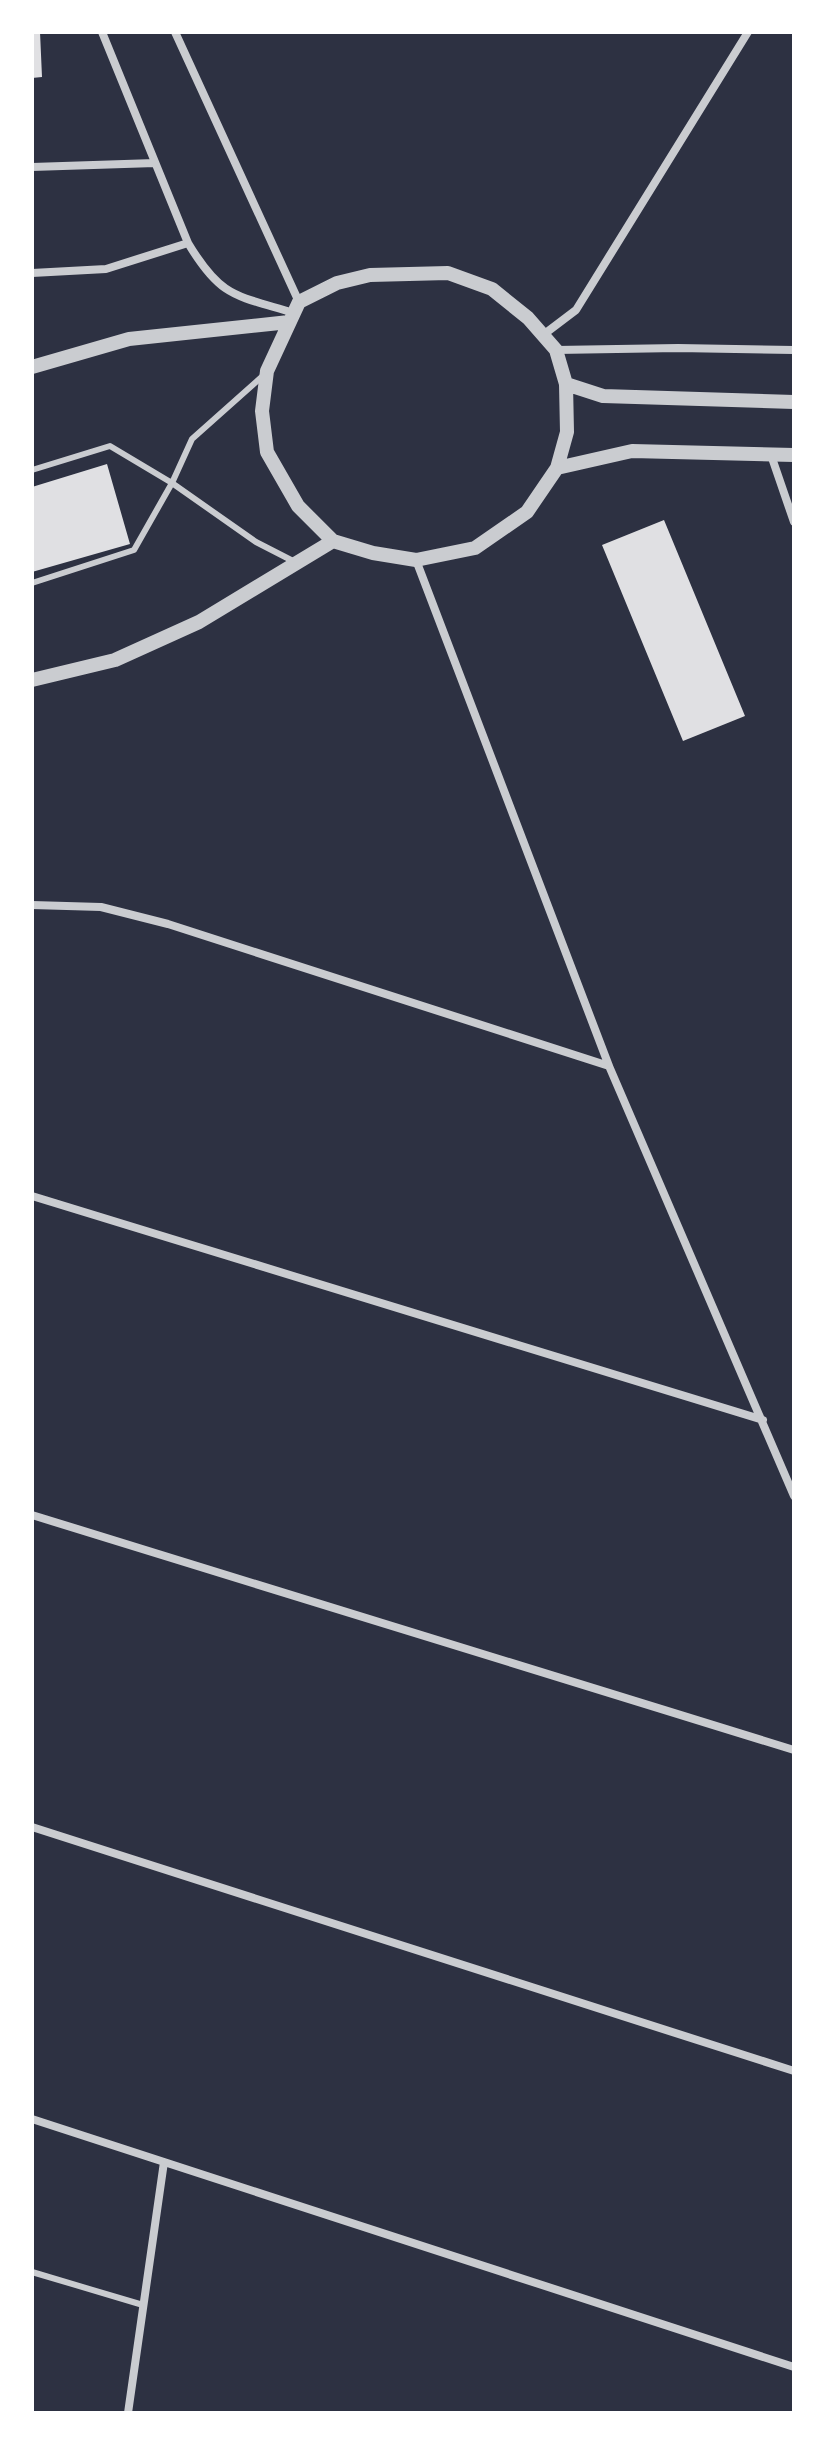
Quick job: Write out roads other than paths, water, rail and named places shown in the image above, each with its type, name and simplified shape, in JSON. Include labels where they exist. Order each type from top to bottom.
[{"type":"street","points":[[102,32],[188,243],[206,272],[225,291],[294,312]]},
{"type":"street","points":[[32,367],[129,339],[294,312],[337,283],[370,275],[448,273],[492,289],[528,318],[556,350],[566,384],[567,432],[557,468],[527,512],[475,548],[416,560],[373,553],[333,541],[298,506],[267,452],[262,411],[267,371],[294,312],[175,32]]},
{"type":"street","points":[[543,335],[576,310],[748,32]]},
{"type":"street","points":[[32,167],[155,163]]},
{"type":"street","points":[[32,273],[106,269],[188,243]]},
{"type":"street","points":[[556,350],[794,350]]},
{"type":"street","points":[[566,384],[603,396],[794,402]]},
{"type":"street","points":[[557,468],[632,451],[794,455]]},
{"type":"street","points":[[771,455],[794,522]]},
{"type":"street","points":[[32,680],[115,660],[199,622],[333,541]]},
{"type":"street","points":[[416,560],[609,1066],[794,1496]]},
{"type":"street","points":[[32,905],[101,907],[168,924],[609,1066]]},
{"type":"street","points":[[32,1196],[763,1420]]},
{"type":"street","points":[[32,1515],[794,1750]]},
{"type":"street","points":[[32,1827],[794,2071]]},
{"type":"street","points":[[32,2119],[794,2367]]},
{"type":"street","points":[[128,2413],[164,2162]]},
{"type":"lane","points":[[32,583],[134,550],[172,483],[192,439],[267,371]]},
{"type":"lane","points":[[32,470],[110,446],[172,483],[256,542],[297,563]]},
{"type":"lane","points":[[32,2272],[143,2305]]}]
